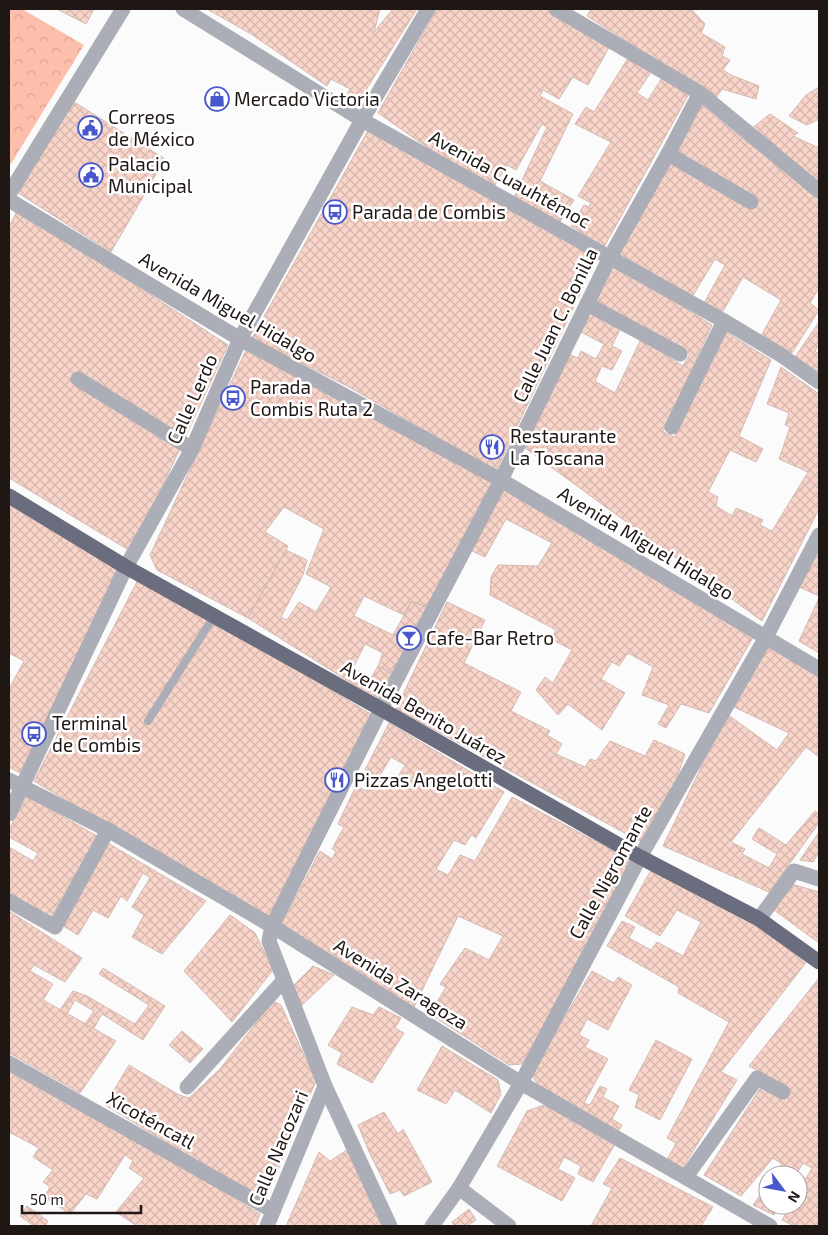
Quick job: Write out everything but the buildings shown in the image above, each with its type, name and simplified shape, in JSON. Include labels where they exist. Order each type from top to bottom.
[{"type":"main road","name":"Avenida Benito Juárez","points":[[9,496],[126,567],[640,857],[759,919],[819,962]]},
{"type":"street","points":[[9,194],[123,9]]},
{"type":"street","name":"Avenida Cuauhtémoc","points":[[183,9],[362,120],[724,321],[780,355],[819,382]]},
{"type":"street","name":"Calle Lerdo","points":[[9,814],[15,784],[126,567],[192,450],[240,339],[362,120],[428,9]]},
{"type":"street","points":[[556,9],[700,94],[819,191]]},
{"type":"street","name":"Calle Juan C. Bonilla","points":[[271,934],[381,710],[501,480],[610,256],[700,94]]},
{"type":"street","points":[[668,154],[750,202]]},
{"type":"street","name":"Avenida Miguel Hidalgo","points":[[9,200],[240,339],[501,480],[819,669]]},
{"type":"street","points":[[586,304],[680,354]]},
{"type":"street","points":[[672,427],[724,321]]},
{"type":"street","points":[[78,379],[192,450]]},
{"type":"street","name":"Calle Nigromante","points":[[432,1226],[459,1188],[521,1083],[640,857],[766,637],[819,535]]},
{"type":"street","name":"Avenida Zaragoza","points":[[15,784],[108,830],[271,934],[521,1083],[770,1226]]},
{"type":"street","points":[[9,901],[55,927],[108,830]]},
{"type":"street","points":[[759,919],[794,871],[819,878]]},
{"type":"street","points":[[271,934],[284,980],[325,1086],[390,1226]]},
{"type":"street","points":[[187,1087],[284,980]]},
{"type":"street","name":"Xicoténcatl","points":[[9,1063],[273,1211]]},
{"type":"street","points":[[686,1177],[757,1078],[783,1092]]},
{"type":"street","name":"Calle Nacozari","points":[[267,1226],[325,1086]]},
{"type":"street","points":[[459,1188],[509,1226]]},
{"type":"lane","points":[[148,721],[214,616]]},
{"type":"green space","points":[[9,9],[22,9],[84,45],[9,167]]},
{"type":"place","name":"Mercado Victoria","points":[[217,99]]},
{"type":"place","name":"Correos de México","points":[[90,128]]},
{"type":"place","name":"Palacio Municipal","points":[[91,175]]},
{"type":"place","name":"Parada de Combis","points":[[335,212]]},
{"type":"place","name":"Parada Combis Ruta 2","points":[[233,398]]},
{"type":"place","name":"Restaurante La Toscana","points":[[492,447]]},
{"type":"place","name":"Cafe-Bar Retro","points":[[409,638]]},
{"type":"place","name":"Terminal de Combis","points":[[34,734]]},
{"type":"place","name":"Pizzas Angelotti","points":[[337,780]]}]
